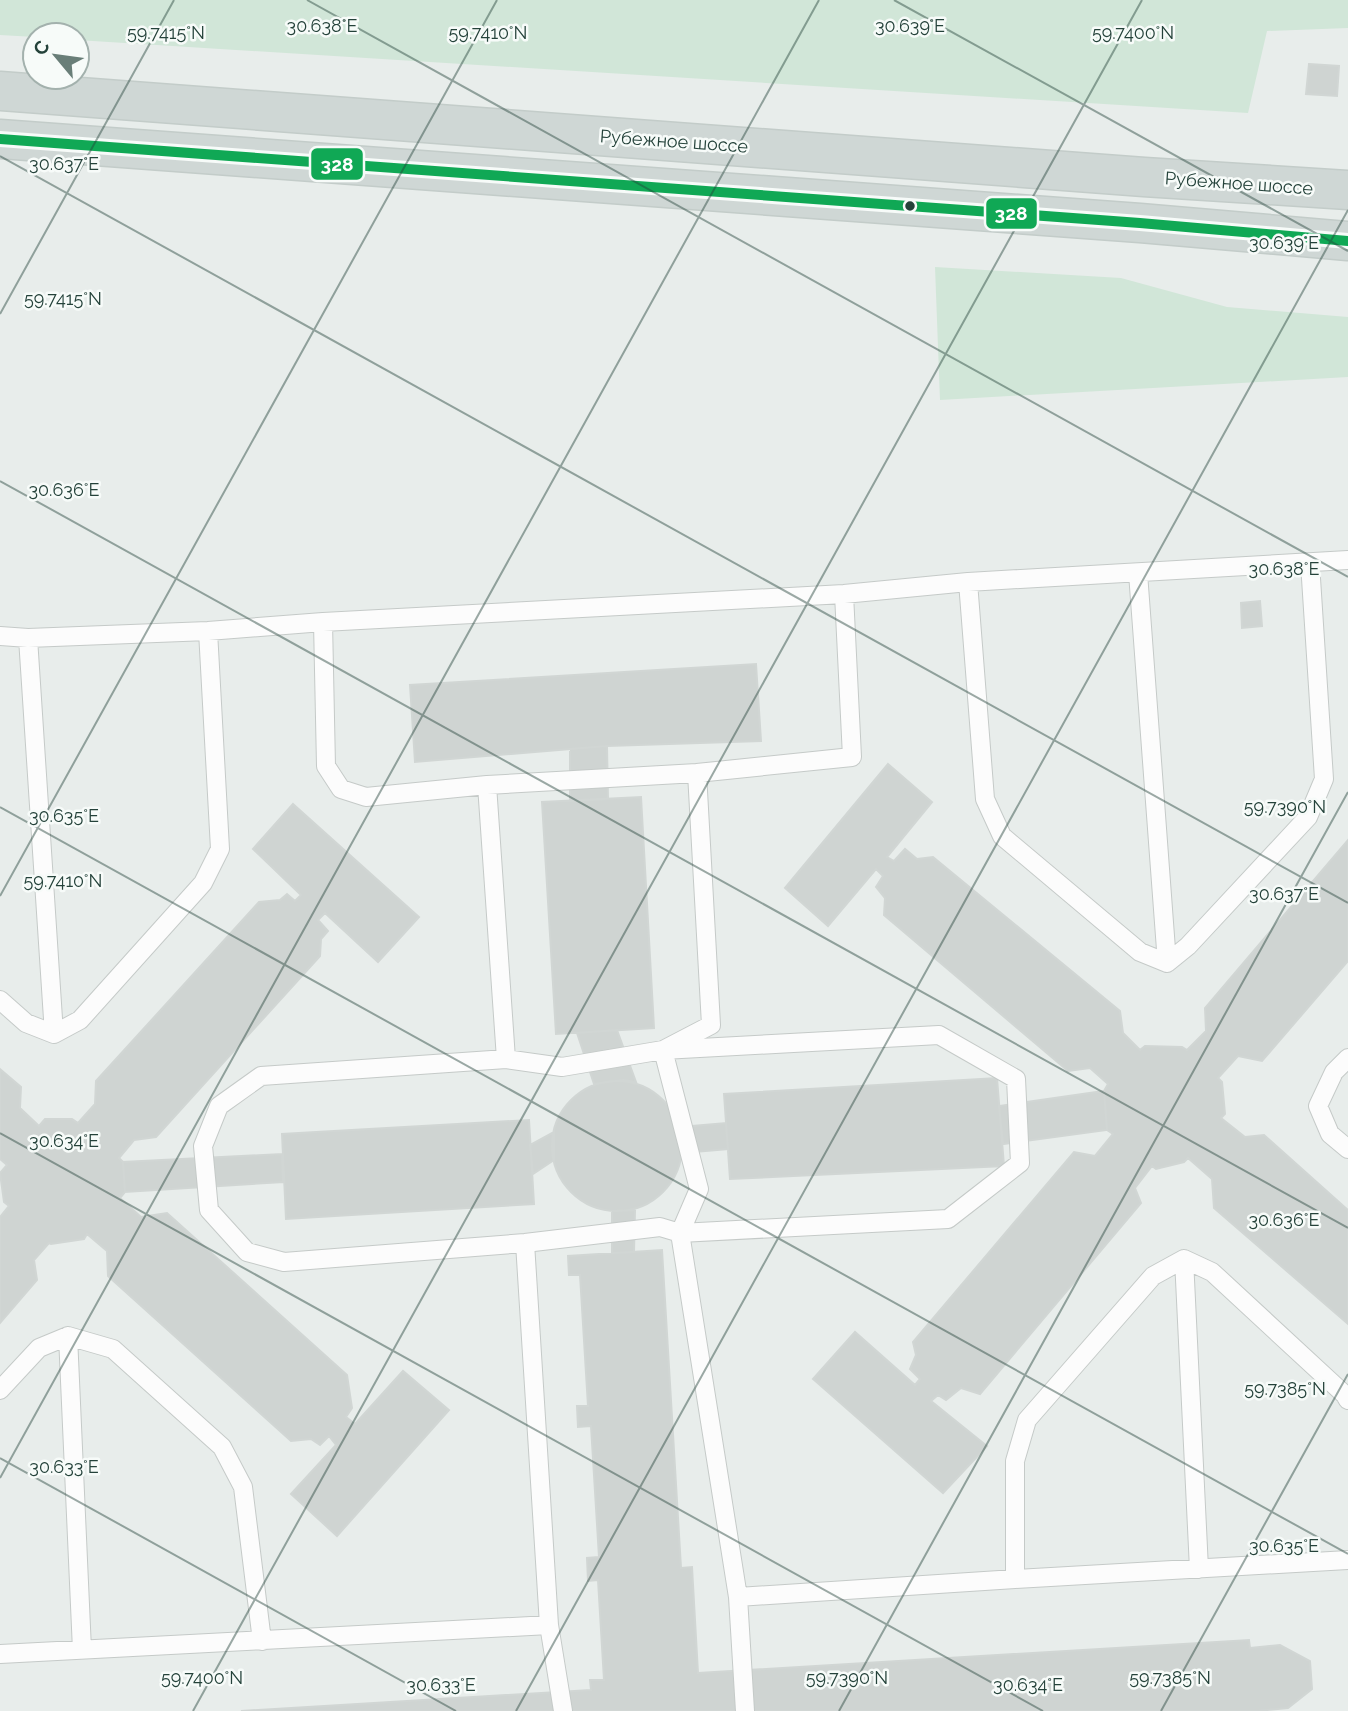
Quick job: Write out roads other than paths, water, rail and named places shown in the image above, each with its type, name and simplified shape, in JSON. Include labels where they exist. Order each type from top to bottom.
[{"type":"main road","name":"Рубежное шоссе","points":[[0,91],[1348,190]]},
{"type":"main road","points":[[0,139],[1140,223],[1348,241]]},
{"type":"lane","points":[[0,636],[28,638],[208,631],[323,622],[844,594],[968,582],[1348,560]]},
{"type":"lane","points":[[1167,963],[1188,946],[1308,817],[1324,779],[1310,563]]},
{"type":"lane","points":[[1138,573],[1167,963]]},
{"type":"lane","points":[[968,582],[985,799],[1002,836],[1140,952],[1167,963]]},
{"type":"lane","points":[[323,622],[326,766],[341,789],[366,797],[487,785],[697,773],[852,757],[844,594]]},
{"type":"lane","points":[[0,1000],[26,1023],[54,1034],[80,1020],[202,883],[220,849],[208,631]]},
{"type":"lane","points":[[28,638],[54,1034]]},
{"type":"lane","points":[[663,1050],[712,1026],[697,773]]},
{"type":"lane","points":[[487,785],[506,1059]]},
{"type":"lane","points":[[939,1035],[1016,1079],[1020,1163],[948,1219],[680,1233],[660,1227],[525,1243],[284,1262],[247,1252],[209,1210],[203,1146],[219,1106],[261,1076],[506,1059],[562,1066],[663,1050],[939,1035]]},
{"type":"lane","points":[[663,1050],[699,1189],[680,1233],[738,1597],[745,1711]]},
{"type":"lane","points":[[1348,1058],[1335,1073],[1318,1107],[1330,1134],[1348,1149]]},
{"type":"lane","points":[[525,1243],[549,1625],[563,1711]]},
{"type":"lane","points":[[1015,1580],[1015,1461],[1027,1420],[1153,1276],[1184,1259]]},
{"type":"lane","points":[[1184,1259],[1212,1272],[1348,1400]]},
{"type":"lane","points":[[1184,1259],[1199,1569]]},
{"type":"lane","points":[[0,1391],[39,1348],[68,1336],[113,1349],[222,1447],[243,1487],[262,1641]]},
{"type":"lane","points":[[68,1336],[82,1650]]},
{"type":"lane","points":[[738,1597],[1348,1560]]},
{"type":"lane","points":[[0,1654],[549,1625]]}]
